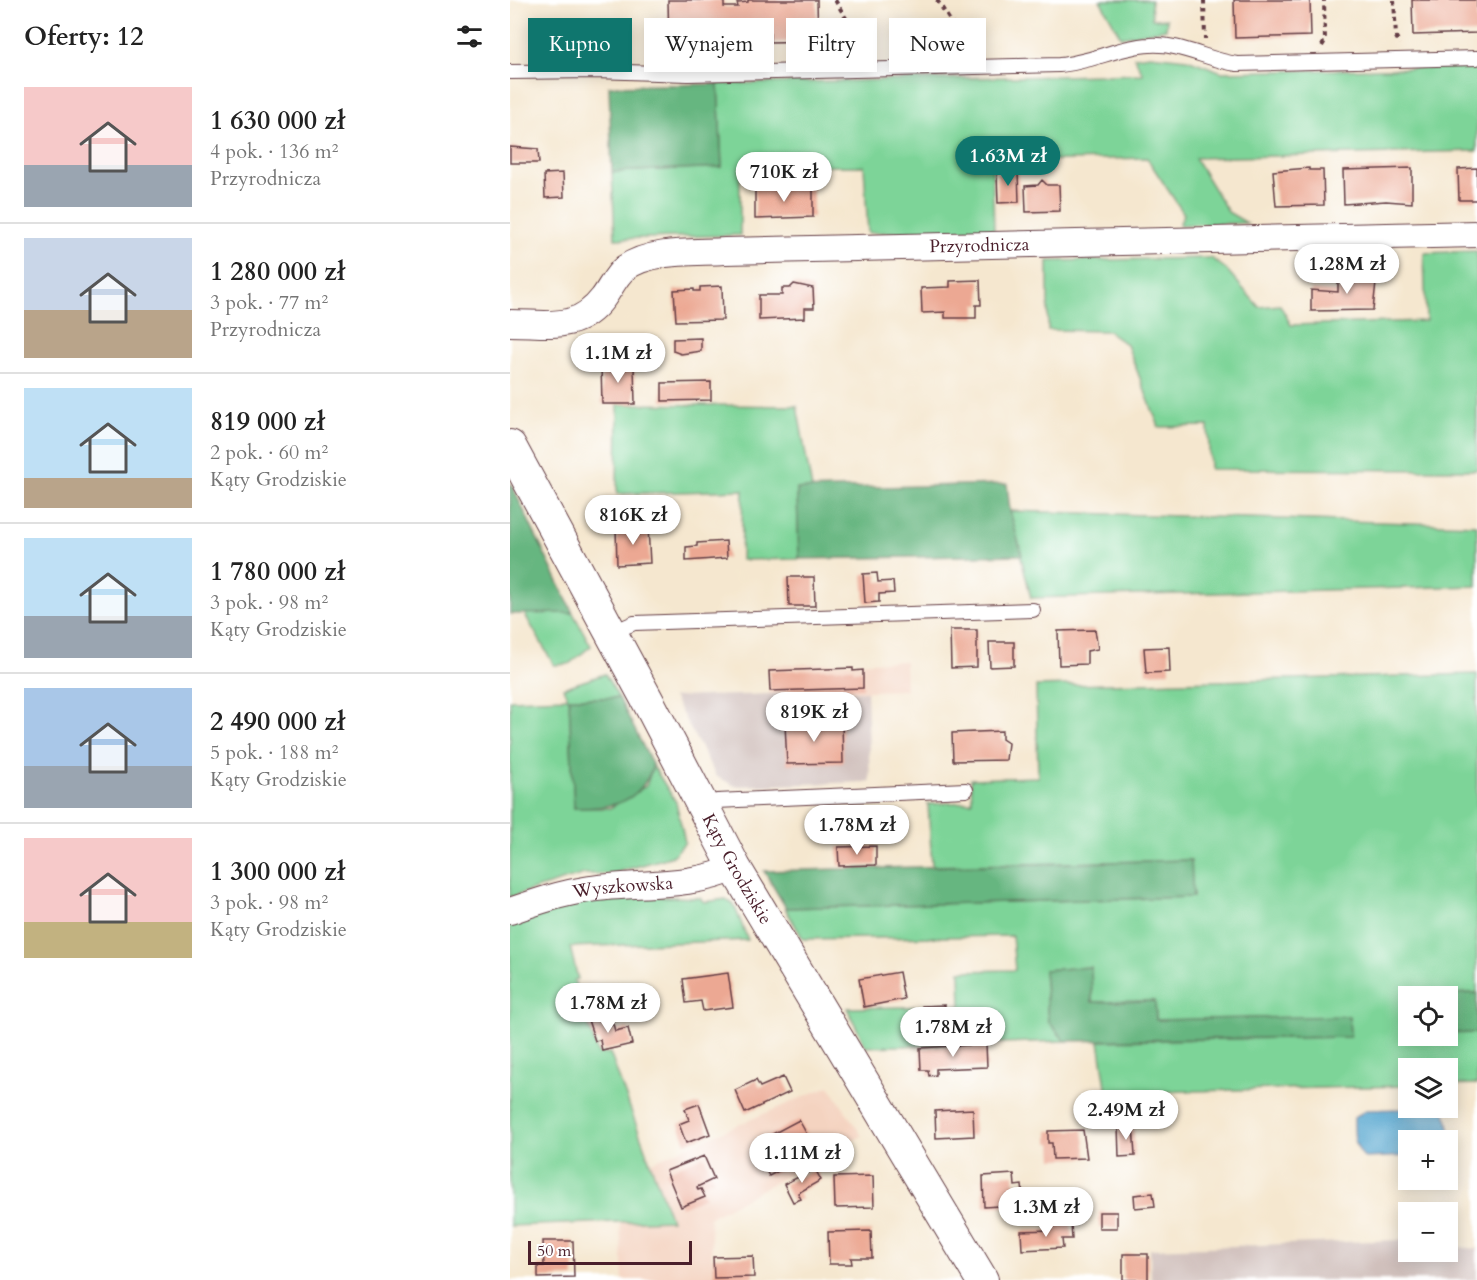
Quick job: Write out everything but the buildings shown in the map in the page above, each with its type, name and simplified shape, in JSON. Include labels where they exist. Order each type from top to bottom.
[{"type":"street","name":"Przyrodnicza","points":[[510,323],[568,324],[580,319],[594,309],[624,269],[659,255],[725,251],[1477,234]]},
{"type":"street","name":"Kąty Grodziskie","points":[[510,447],[735,868],[982,1280]]},
{"type":"street","name":"Wyszkowska","points":[[510,911],[548,897],[590,889],[698,879],[735,868]]},
{"type":"lane","points":[[510,72],[595,71],[688,74],[1059,65],[1077,64],[1150,45],[1177,46],[1208,58],[1237,64],[1477,58]]},
{"type":"lane","points":[[611,633],[634,623],[1034,610]]},
{"type":"lane","points":[[702,807],[717,801],[966,790]]},
{"type":"path","points":[[835,0],[846,18]]},
{"type":"path","points":[[937,0],[948,18]]},
{"type":"path","points":[[1204,0],[1206,46]]},
{"type":"path","points":[[1317,50],[1325,41],[1324,0]]},
{"type":"path","points":[[1394,0],[1395,37],[1403,47]]},
{"type":"shaded area","points":[[905,661],[906,690],[769,694],[768,665]]},
{"type":"shaded area","points":[[867,691],[870,782],[735,786],[716,776],[673,697]]},
{"type":"shaded area","points":[[829,1086],[862,1136],[710,1217],[713,1280],[623,1280],[620,1222],[671,1220],[649,1163]]},
{"type":"shaded area","points":[[1398,1240],[1398,1262],[1458,1262],[1458,1247],[1477,1249],[1477,1280],[1151,1280],[1150,1249]]},
{"type":"green space","points":[[1100,0],[1151,0],[1152,19],[1167,19],[1166,29],[1121,37]]},
{"type":"green space","points":[[1150,55],[1187,59],[1222,72],[1477,67],[1477,151],[1195,158],[1228,212],[1247,223],[1179,225],[1184,214],[1147,158],[992,162],[994,230],[868,233],[864,166],[740,167],[740,235],[615,239],[612,172],[722,167],[718,84],[1143,74],[1134,57]]},
{"type":"green space","points":[[718,84],[722,167],[612,172],[609,86]]},
{"type":"green space","points":[[1477,251],[1477,470],[1210,469],[1208,426],[1159,427],[1127,345],[1108,331],[1048,330],[1048,261],[1211,258],[1226,269],[1259,307],[1280,305],[1291,325],[1426,321],[1424,253]]},
{"type":"green space","points":[[618,404],[797,406],[812,489],[797,489],[799,559],[741,560],[743,490],[617,494]]},
{"type":"green space","points":[[510,482],[573,613],[510,614]]},
{"type":"green space","points":[[1007,484],[1010,511],[1022,555],[799,559],[797,489]]},
{"type":"green space","points":[[1010,511],[1477,525],[1477,586],[1031,598]]},
{"type":"green space","points":[[524,613],[573,613],[591,646],[569,664],[554,665]]},
{"type":"green space","points":[[605,674],[619,698],[569,698],[574,808],[610,808],[646,786],[653,766],[676,802],[685,842],[673,856],[611,874],[584,874],[510,897],[510,700],[568,698],[563,688]]},
{"type":"green space","points":[[1477,674],[1477,993],[1458,994],[1458,986],[1398,986],[1398,1046],[1458,1046],[1458,1034],[1477,1033],[1477,1084],[1458,1085],[1458,1058],[1398,1058],[1398,1086],[1107,1093],[1099,1041],[1350,1037],[1349,1017],[1156,1020],[1155,1001],[1092,1002],[1091,967],[1044,970],[1048,1021],[1065,1041],[866,1047],[847,1008],[961,1006],[960,971],[1015,970],[1012,936],[803,939],[785,908],[1193,897],[1190,860],[932,866],[928,804],[972,802],[971,779],[1038,777],[1036,686]]},
{"type":"green space","points":[[569,698],[619,698],[653,766],[640,789],[622,802],[600,807],[574,808]]},
{"type":"green space","points":[[1191,860],[1193,897],[786,908],[764,871]]},
{"type":"green space","points":[[615,895],[700,898],[704,902],[726,899],[734,905],[748,940],[570,947],[578,979],[574,980],[598,1054],[610,1053],[671,1220],[510,1226],[510,921],[547,908]]},
{"type":"green space","points":[[1091,967],[1092,1002],[1155,1001],[1156,1020],[1349,1016],[1350,1037],[1065,1041],[1048,1021],[1044,970]]},
{"type":"green space","points":[[1477,993],[1477,1033],[1458,1033],[1458,994]]},
{"type":"water","points":[[1398,1109],[1398,1118],[1447,1118],[1449,1130],[1398,1130],[1398,1156],[1365,1158],[1356,1144],[1354,1118],[1366,1110]]}]
